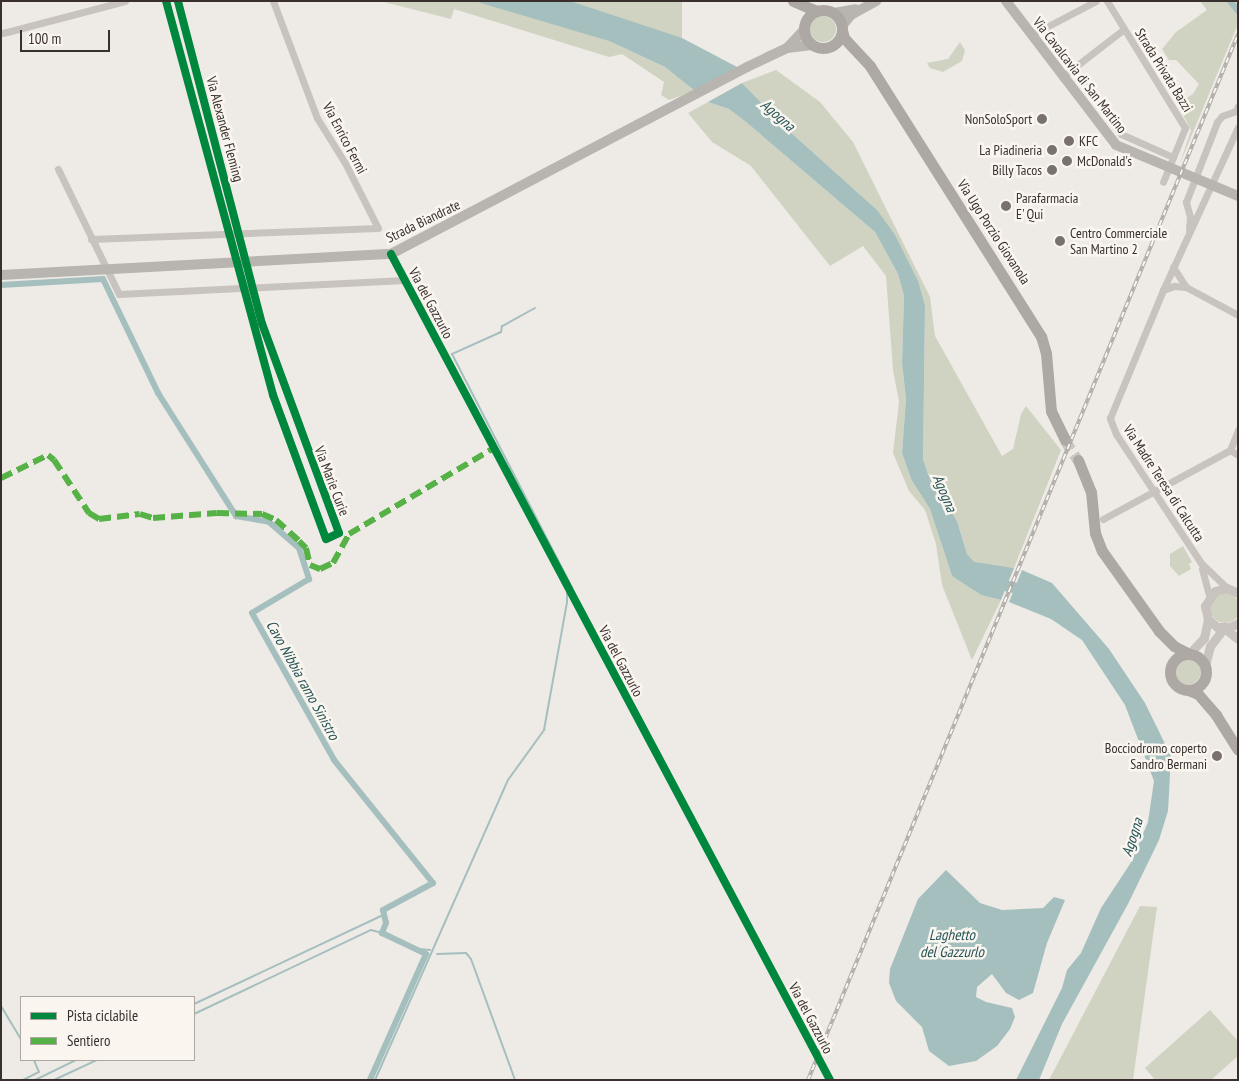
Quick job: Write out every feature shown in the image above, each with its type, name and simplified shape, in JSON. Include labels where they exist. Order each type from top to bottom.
[{"type":"main road","points":[[792,1],[817,11],[834,13],[864,7],[876,1]]},
{"type":"main road","points":[[792,1],[812,45],[830,47],[839,40],[842,28],[864,7]]},
{"type":"main road","name":"Via Cavalcavia di San Martino","points":[[1006,1],[1107,136],[1125,150],[1238,196]]},
{"type":"main road","points":[[804,27],[817,11]]},
{"type":"main road","points":[[834,13],[842,28]]},
{"type":"main road","name":"Strada Biandrate","points":[[788,48],[804,27]]},
{"type":"main road","name":"Via Ugo Porzio Giovanola","points":[[842,28],[844,38],[870,66],[1041,336],[1046,353],[1051,411],[1065,440]]},
{"type":"main road","name":"Strada Biandrate","points":[[1,276],[391,254],[747,67],[788,48],[812,45]]},
{"type":"main road","name":"Via Ugo Porzio Giovanola","points":[[830,47],[846,48],[859,56]]},
{"type":"main road","points":[[1078,460],[1091,492],[1095,533],[1102,551],[1159,631],[1174,646],[1198,657],[1205,665],[1202,687],[1216,715],[1238,750]]},
{"type":"main road","points":[[1159,631],[1171,656],[1172,682],[1198,694],[1216,715]]},
{"type":"main road","points":[[1171,665],[1178,656],[1190,654]]},
{"type":"main road","points":[[1188,690],[1203,682]]},
{"type":"street","points":[[3,34],[125,1]]},
{"type":"street","name":"Via Alexander Fleming","points":[[166,1],[237,264]]},
{"type":"street","name":"Via Alexander Fleming","points":[[178,1],[248,263]]},
{"type":"street","name":"Via Enrico Fermi","points":[[240,233],[378,228],[345,163],[317,118],[273,1]]},
{"type":"street","points":[[1031,35],[1096,1]]},
{"type":"street","name":"Strada Privata Bazzi","points":[[1107,1],[1184,128],[1162,182]]},
{"type":"street","points":[[1062,77],[1124,30]]},
{"type":"street","name":"Via Cavalcavia di San Martino","points":[[1072,69],[1121,134],[1149,150],[1172,157]]},
{"type":"street","points":[[1188,233],[1190,217],[1186,202],[1217,122],[1238,106]]},
{"type":"street","points":[[1238,127],[1173,268],[1186,286],[1238,316]]},
{"type":"street","points":[[58,169],[91,239],[109,270],[119,294],[405,280]]},
{"type":"street","points":[[1186,202],[1194,212],[1200,211]]},
{"type":"street","points":[[91,239],[240,233]]},
{"type":"street","name":"Via del Gazzurlo","points":[[391,254],[830,1079]]},
{"type":"street","name":"Via Marie Curie","points":[[237,264],[273,395],[326,539],[338,533],[283,389],[253,288],[248,263]]},
{"type":"street","name":"Via Madre Teresa di Calcutta","points":[[1173,268],[1110,418],[1116,434],[1201,563],[1232,590]]},
{"type":"street","points":[[1163,290],[1174,286],[1186,286]]},
{"type":"street","points":[[1103,519],[1230,450],[1238,430]]},
{"type":"street","points":[[1230,450],[1238,455]]},
{"type":"street","name":"Via Madre Teresa di Calcutta","points":[[1201,563],[1209,596]]},
{"type":"street","points":[[1190,654],[1204,638],[1208,619],[1205,606],[1209,596],[1215,591],[1232,590],[1238,581]]},
{"type":"street","points":[[1208,619],[1238,639]]},
{"type":"street","points":[[1205,665],[1210,646],[1224,628],[1238,623]]},
{"type":"green space","points":[[380,1],[474,1],[556,23],[609,41],[665,67],[695,91],[669,100],[661,95],[664,82],[622,54],[609,57],[454,9],[451,19]]},
{"type":"green space","points":[[570,1],[682,1],[682,38],[627,23]]},
{"type":"green space","points":[[1200,1],[1238,1],[1238,24],[1179,166],[1191,130],[1177,104],[1193,94],[1199,84],[1176,60],[1169,60],[1162,49],[1176,32],[1207,10]]},
{"type":"green space","points":[[823,16],[832,20],[836,29],[832,38],[823,42],[814,38],[810,29],[814,20]]},
{"type":"green space","points":[[960,42],[965,50],[962,61],[943,72],[930,68],[927,63],[948,59]]},
{"type":"green space","points":[[776,70],[820,102],[853,142],[930,297],[935,336],[1002,456],[1013,449],[1021,414],[1026,406],[1061,450],[1014,568],[974,563],[967,554],[957,521],[928,474],[923,459],[925,306],[877,210],[788,130],[742,83]]},
{"type":"green space","points":[[708,102],[729,109],[746,122],[875,232],[898,274],[904,296],[902,363],[906,399],[902,453],[911,479],[930,509],[952,576],[981,595],[1001,600],[972,660],[942,585],[936,544],[925,510],[909,491],[893,453],[899,402],[893,370],[886,276],[863,246],[830,266],[751,166],[712,142],[688,113]]},
{"type":"green space","points":[[1183,546],[1192,562],[1189,564],[1191,569],[1179,576],[1170,566],[1170,554]]},
{"type":"green space","points":[[1225,593],[1231,594],[1239,602],[1239,614],[1231,622],[1225,623],[1219,622],[1211,614],[1210,608],[1211,602],[1219,594]]},
{"type":"green space","points":[[1187,657],[1197,661],[1201,671],[1197,681],[1187,685],[1177,681],[1173,671],[1177,661]]},
{"type":"green space","points":[[1140,906],[1157,907],[1133,1080],[1049,1080]]},
{"type":"green space","points":[[1210,1010],[1238,1041],[1238,1056],[1211,1080],[1155,1080],[1145,1068]]},
{"type":"water","points":[[474,1],[570,1],[682,38],[739,68],[695,91],[665,67],[609,41]]},
{"type":"water","points":[[742,83],[788,130],[877,210],[895,235],[918,281],[925,306],[923,459],[928,474],[957,521],[967,554],[974,562],[1014,568],[1001,600],[981,595],[952,576],[930,509],[911,479],[902,453],[906,399],[902,363],[904,296],[898,274],[875,232],[746,122],[729,109],[708,102]]},
{"type":"water","points":[[1022,570],[1052,583],[1109,649],[1145,703],[1171,756],[1168,811],[1159,840],[1128,904],[1062,1024],[1039,1080],[1016,1080],[1062,988],[1067,970],[1081,953],[1101,908],[1130,864],[1148,822],[1154,781],[1125,705],[1082,640],[1051,619],[1009,602]]},
{"type":"water","name":"Laghetto del Gazzurlo","points":[[946,870],[980,903],[1002,910],[1043,908],[1054,897],[1065,900],[1047,943],[1033,993],[1019,1000],[1006,993],[992,974],[977,987],[976,997],[986,1002],[1012,1008],[1015,1017],[1010,1029],[997,1046],[976,1061],[949,1066],[929,1051],[922,1027],[896,1001],[889,983],[890,969],[918,899]]},
{"type":"waterway","points":[[1230,1],[1238,11]]},
{"type":"waterway","name":"Cavo Nibbia ramo Sinistro","points":[[1,285],[103,279],[158,393],[236,516],[269,522],[299,548],[309,579],[252,613],[334,760],[433,883],[383,910],[386,923],[382,933],[426,954],[370,1080]]},
{"type":"waterway","points":[[535,308],[502,326],[501,332],[452,354],[572,587]]},
{"type":"waterway","name":"Agogna","points":[[991,582],[1029,591]]},
{"type":"waterway","points":[[375,1080],[508,780],[544,730],[567,602],[567,590]]},
{"type":"waterway","points":[[195,1004],[383,915]]},
{"type":"waterway","points":[[195,1014],[371,930],[382,933]]},
{"type":"waterway","name":"Cavo Nibbia ramo Sinistro","points":[[418,949],[430,950]]},
{"type":"waterway","points":[[437,954],[466,953],[471,959],[515,1080]]},
{"type":"waterway","points":[[1,1006],[20,1037]]},
{"type":"waterway","points":[[23,1080],[39,1072],[34,1061]]},
{"type":"waterway","points":[[35,1080],[74,1061]]},
{"type":"waterway","points":[[54,1080],[95,1061]]},
{"type":"tunnel","points":[[1065,440],[1078,460]]},
{"type":"railway","points":[[808,1080],[1238,34]]},
{"type":"marked path","points":[[1,478],[48,455],[54,460],[89,513],[99,519],[140,514],[153,518],[217,513],[262,514],[276,520],[299,541],[306,548],[310,565],[320,569],[333,563],[349,534],[494,448]]},
{"type":"cycle path","points":[[166,1],[273,395],[326,539],[339,533],[262,324],[178,1]]},
{"type":"cycle path","points":[[391,254],[830,1080]]},
{"type":"place","name":"NonSoloSport","points":[[1042,119]]},
{"type":"place","name":"KFC","points":[[1069,141]]},
{"type":"place","name":"La Piadineria","points":[[1052,150]]},
{"type":"place","name":"McDonald's","points":[[1067,161]]},
{"type":"place","name":"Billy Tacos","points":[[1052,170]]},
{"type":"place","name":"Parafarmacia E' Qui","points":[[1006,206]]},
{"type":"place","name":"Centro Commerciale San Martino 2","points":[[1060,241]]},
{"type":"place","name":"Bocciodromo coperto Sandro Bermani","points":[[1217,756]]}]
